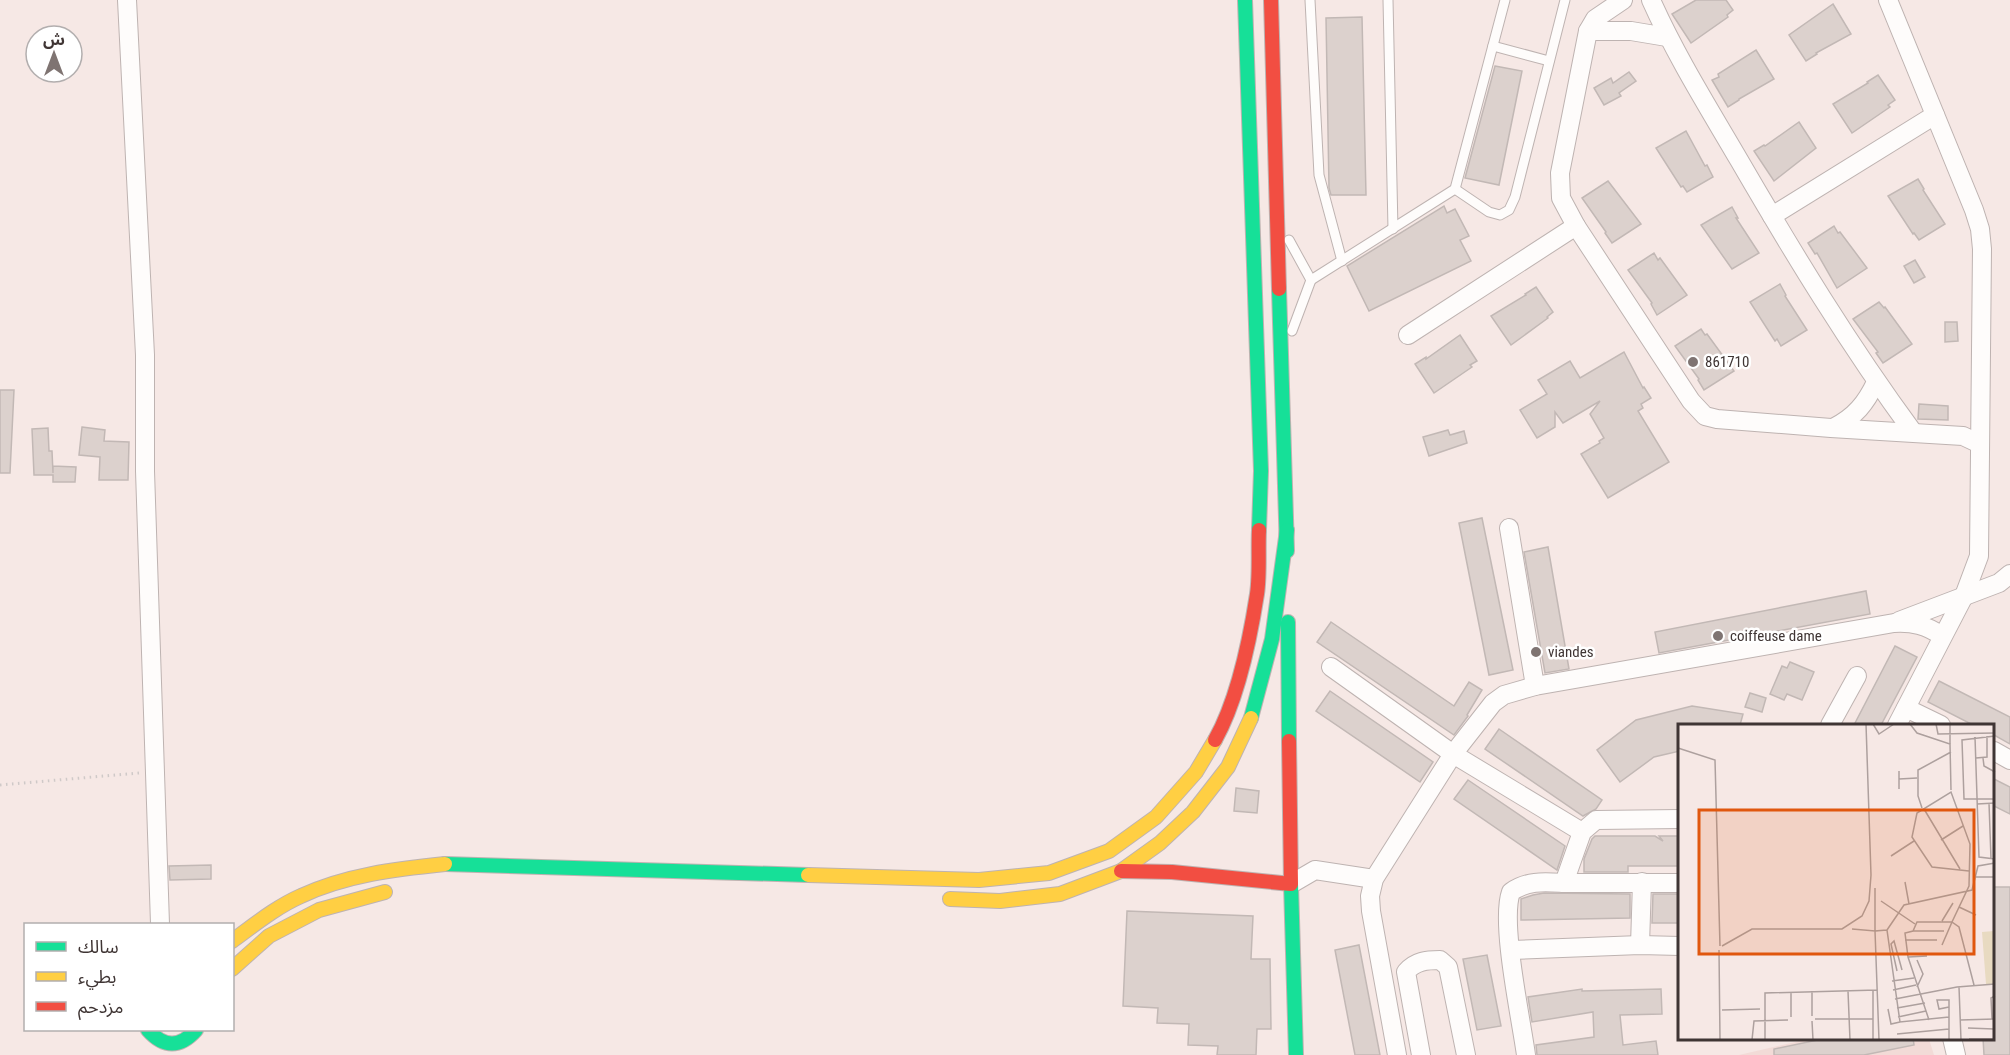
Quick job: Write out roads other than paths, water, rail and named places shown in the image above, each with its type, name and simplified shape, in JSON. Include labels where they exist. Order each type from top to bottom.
[{"type":"main road","points":[[234,940],[284,905],[334,882],[390,870],[447,864],[979,880],[1050,873],[1109,851],[1156,817],[1196,772],[1225,722],[1242,665],[1257,593],[1261,471],[1245,0]]},
{"type":"main road","points":[[1271,0],[1287,530],[1291,884],[1296,1055]]},
{"type":"main road","points":[[940,899],[1000,901],[1060,894],[1121,871],[1160,843],[1193,812],[1228,767],[1253,714],[1272,639],[1287,530]]},
{"type":"main road","points":[[1121,871],[1172,872],[1291,884]]},
{"type":"main road","points":[[234,967],[269,936],[319,910],[396,891]]},
{"type":"main road","points":[[150,1031],[157,1041],[166,1044],[184,1042],[193,1033]]},
{"type":"main road","points":[[176,1055],[193,1033]]},
{"type":"street","points":[[127,0],[146,355],[146,471],[160,923]]},
{"type":"street","points":[[1623,0],[1595,19],[1588,31],[1560,173],[1561,198],[1576,226],[1691,401],[1706,416],[1728,421],[1963,436],[1980,444]]},
{"type":"street","points":[[1651,0],[1667,37],[1772,216],[1876,382],[1913,432]]},
{"type":"street","points":[[1888,0],[1980,229],[1982,249],[1979,556],[1964,596],[1898,724]]},
{"type":"street","points":[[1588,31],[1631,31],[1667,37]]},
{"type":"street","points":[[1772,216],[1935,115]]},
{"type":"street","points":[[1408,335],[1576,226]]},
{"type":"street","points":[[1832,428],[1849,420],[1862,408],[1876,382]]},
{"type":"street","points":[[1509,528],[1535,686]]},
{"type":"street","points":[[1894,622],[1999,583],[2010,574]]},
{"type":"street","points":[[1397,1055],[1371,911],[1370,896],[1374,879],[1453,754],[1493,703],[1504,695],[1535,686],[1894,622],[1910,622],[1927,626],[1942,636]]},
{"type":"street","points":[[1331,668],[1453,754],[1582,832]]},
{"type":"street","points":[[1831,724],[1857,676]]},
{"type":"street","points":[[1906,708],[1939,724]]},
{"type":"street","points":[[1995,752],[2010,760]]},
{"type":"street","points":[[1564,883],[1582,832],[1590,824],[1602,819],[1678,819]]},
{"type":"street","points":[[1291,884],[1315,870],[1374,879]]},
{"type":"street","points":[[1526,1055],[1507,908],[1511,892],[1530,882],[1678,882]]},
{"type":"street","points":[[1640,945],[1642,882]]},
{"type":"street","points":[[1511,950],[1640,945],[1678,946]]},
{"type":"street","points":[[1421,1055],[1406,972],[1412,965],[1429,960],[1440,960],[1448,968],[1466,1055]]},
{"type":"street","points":[[1952,1040],[1956,1055]]},
{"type":"lane","points":[[1310,0],[1319,175],[1342,261]]},
{"type":"lane","points":[[1388,0],[1393,229]]},
{"type":"lane","points":[[1282,358],[1311,280],[1455,189],[1505,0]]},
{"type":"lane","points":[[1455,189],[1489,212],[1500,215],[1509,210],[1515,196],[1565,0]]},
{"type":"lane","points":[[1493,46],[1550,61]]},
{"type":"lane","points":[[1277,218],[1311,280]]},
{"type":"place","name":"861710","points":[[1693,362]]},
{"type":"place","name":"coiffeuse dame","points":[[1718,636]]},
{"type":"place","name":"viandes","points":[[1536,652]]}]
